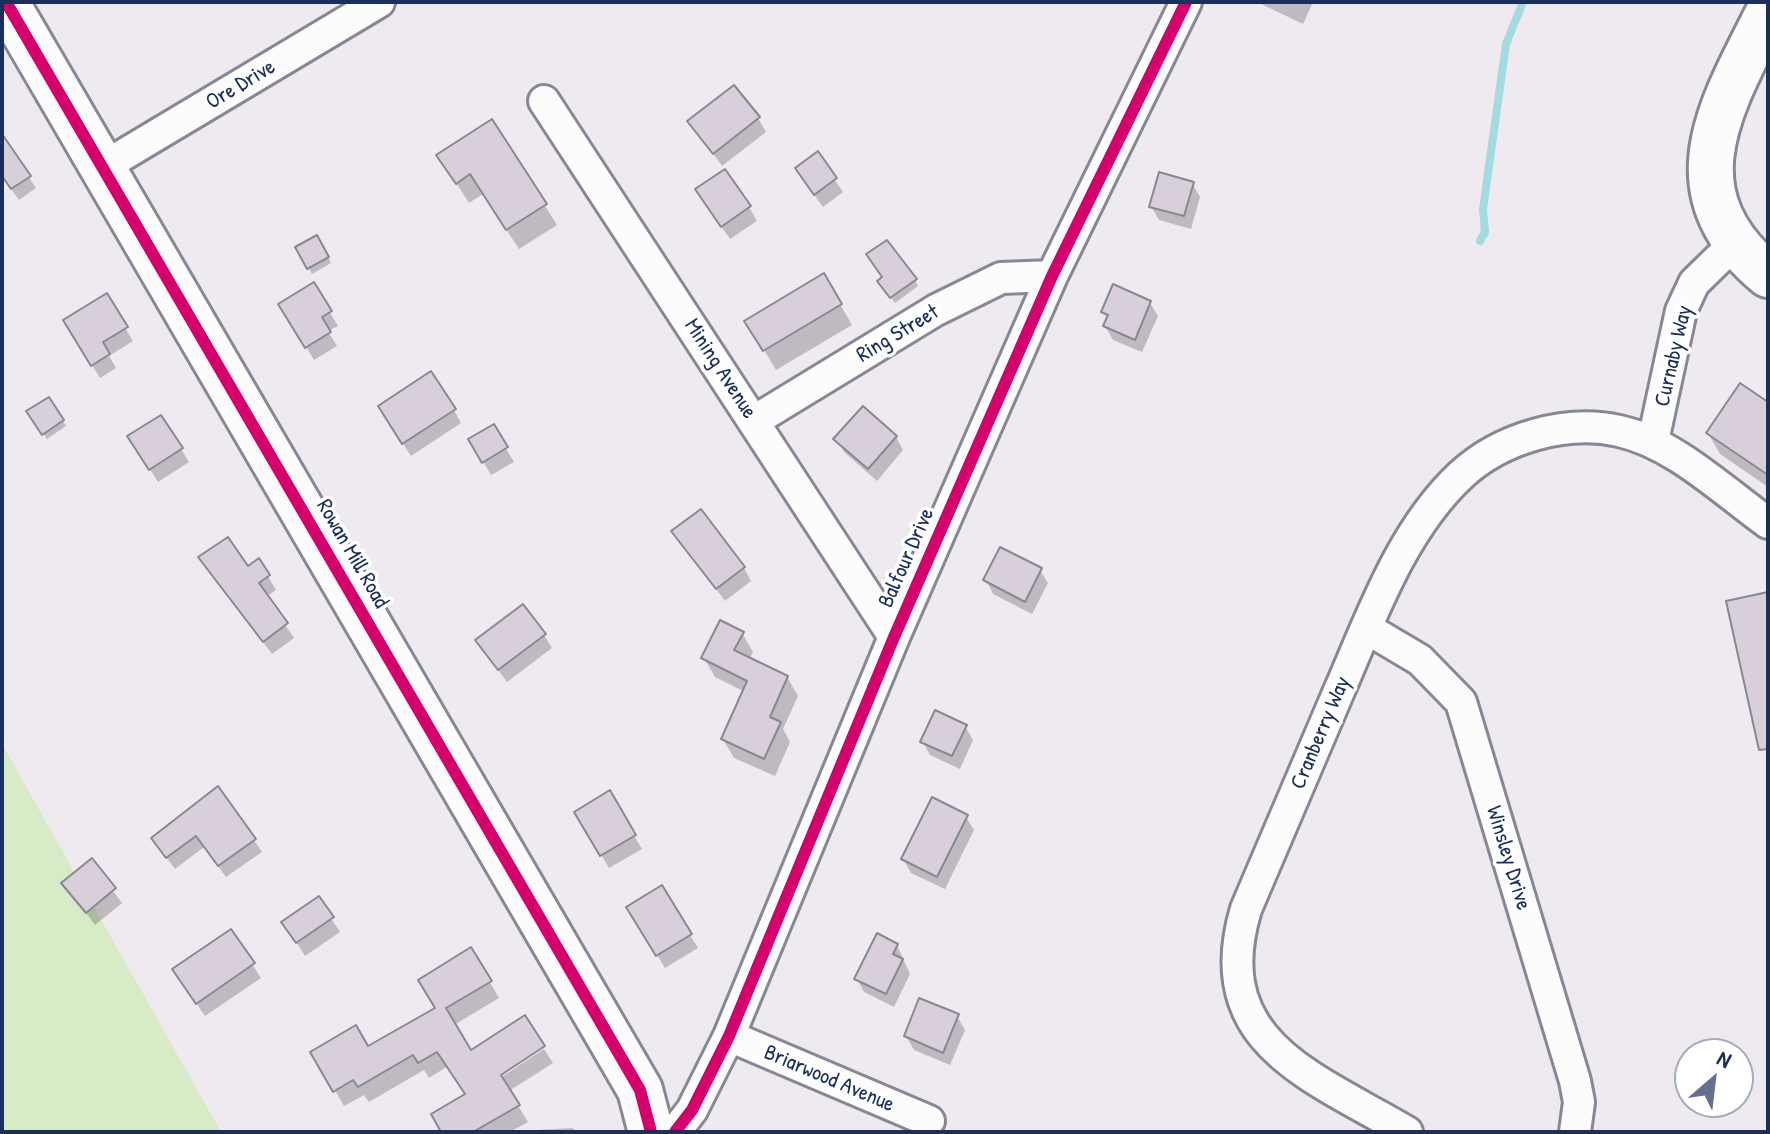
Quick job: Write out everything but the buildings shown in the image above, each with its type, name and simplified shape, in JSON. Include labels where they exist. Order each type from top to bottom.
[{"type":"street","name":"Rowan Mill Road","points":[[6,2],[640,1090],[651,1132]]},
{"type":"street","name":"Ore Drive","points":[[103,167],[379,2]]},
{"type":"street","name":"Balfour Drive","points":[[675,1132],[692,1110],[729,1036],[894,637],[1052,276],[1186,2]]},
{"type":"street","points":[[1768,13],[1720,113],[1710,155],[1714,197],[1737,241],[1768,275]]},
{"type":"street","name":"Mining Avenue","points":[[544,101],[894,637]]},
{"type":"street","name":"Curnaby Way","points":[[1653,441],[1681,311],[1694,283],[1737,241]]},
{"type":"street","name":"Ring Street","points":[[754,421],[936,310],[1001,278],[1052,276]]},
{"type":"street","name":"Cranberry Way","points":[[1407,1132],[1296,1066],[1271,1047],[1243,1006],[1234,958],[1246,909],[1366,628],[1398,562],[1438,500],[1462,474],[1488,456],[1541,432],[1592,426],[1653,441]]},
{"type":"street","points":[[1653,441],[1768,523]]},
{"type":"street","name":"Winsley Drive","points":[[1366,628],[1420,660],[1461,702],[1575,1081],[1579,1102],[1575,1132]]},
{"type":"street","name":"Briarwood Avenue","points":[[729,1036],[929,1121]]},
{"type":"green space","points":[[2,744],[221,1132],[2,1132]]},
{"type":"waterway","points":[[1480,241],[1485,232],[1483,209],[1506,44],[1523,2]]},
{"type":"cycle path","points":[[6,2],[640,1090],[651,1132]]},
{"type":"cycle path","points":[[675,1132],[692,1110],[729,1036],[894,637],[1052,276],[1186,2]]}]
